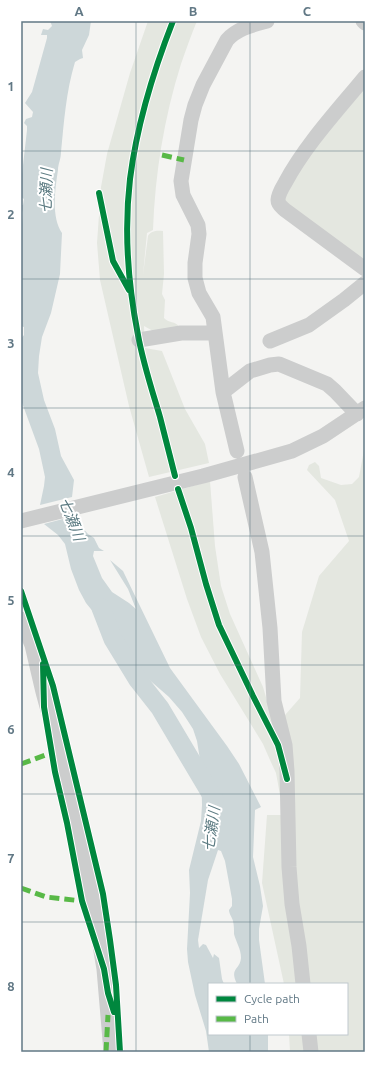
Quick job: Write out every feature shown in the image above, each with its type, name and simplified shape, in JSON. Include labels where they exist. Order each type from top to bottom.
[{"type":"street","points":[[238,451],[223,392],[212,314],[199,293],[195,278],[194,268],[198,230],[196,220],[183,195],[182,170],[195,105],[203,84],[227,40],[239,30],[267,21]]},
{"type":"street","points":[[365,77],[305,150],[287,178],[278,200],[280,205],[285,210],[365,269]]},
{"type":"street","points":[[270,341],[309,325],[365,283]]},
{"type":"street","points":[[139,340],[181,333],[215,332]]},
{"type":"street","points":[[21,521],[168,485],[292,452],[324,436],[361,411],[327,384],[279,364],[250,371],[223,392]]},
{"type":"street","points":[[245,477],[262,552],[270,628],[274,701],[285,746],[289,867],[292,904],[303,983]]},
{"type":"street","points":[[21,620],[32,644],[76,818],[91,892],[104,970],[111,1052]]},
{"type":"street","points":[[309,1035],[311,1052]]},
{"type":"shaded area","points":[[148,21],[197,21],[181,64],[165,125],[158,167],[153,230],[147,233],[143,275],[148,236],[154,231],[163,231],[164,274],[162,294],[165,300],[164,318],[178,325],[179,327],[153,331],[144,326],[145,348],[162,351],[185,409],[205,444],[209,463],[149,477],[129,406],[100,280],[97,243],[101,187],[107,154],[130,73]]},
{"type":"shaded area","points":[[365,88],[365,264],[286,206],[283,198],[301,164]]},
{"type":"shaded area","points":[[365,445],[365,1052],[290,1052],[289,1035],[348,1035],[348,983],[284,983],[262,883],[267,815],[286,815],[280,795],[276,773],[263,744],[220,674],[201,637],[187,599],[155,497],[210,481],[215,546],[221,586],[230,614],[263,687],[268,704],[278,723],[300,698],[302,632],[319,576],[349,541],[335,500],[307,470],[309,465],[315,462],[319,466],[321,478],[341,485],[352,484],[359,477]]},
{"type":"water","points":[[50,21],[91,21],[89,35],[82,50],[83,58],[75,62],[67,95],[61,155],[55,194],[56,219],[62,233],[60,274],[51,313],[42,337],[38,373],[44,400],[55,429],[61,456],[74,480],[72,497],[40,505],[45,477],[39,449],[21,400],[21,339],[24,335],[24,327],[21,326],[21,236],[23,213],[21,205],[23,205],[24,199],[21,197],[21,183],[27,130],[27,126],[24,123],[26,119],[32,117],[33,112],[25,103],[32,92],[47,38],[47,35],[41,35],[43,29],[48,30],[52,26]]},
{"type":"water","points":[[74,516],[88,534],[94,538],[99,548],[104,551],[94,551],[93,556],[102,578],[112,592],[136,609],[128,589],[110,560],[123,571],[170,668],[239,764],[261,807],[255,810],[253,857],[263,906],[259,929],[259,940],[265,983],[237,983],[235,979],[234,972],[240,962],[241,955],[234,934],[233,921],[229,911],[232,906],[232,899],[225,861],[221,851],[218,850],[208,880],[198,940],[199,948],[203,944],[206,945],[213,958],[214,954],[219,958],[224,983],[208,983],[208,1035],[268,1035],[268,1052],[209,1052],[206,1031],[195,995],[188,962],[187,949],[190,893],[189,870],[201,821],[202,805],[201,766],[197,741],[193,729],[182,712],[169,697],[146,677],[86,603],[71,569],[65,544],[58,535],[44,524]]},
{"type":"waterway","name":"七瀬川","points":[[101,608],[113,639],[138,680],[160,708],[214,799]]},
{"type":"marked path","points":[[162,155],[184,160]]},
{"type":"marked path","points":[[21,764],[51,753]]},
{"type":"marked path","points":[[21,888],[46,897],[82,901]]},
{"type":"marked path","points":[[106,1052],[108,1015]]},
{"type":"cycle path","points":[[173,21],[152,79],[141,118],[130,179],[127,237],[129,277],[140,345],[175,476]]},
{"type":"cycle path","points":[[99,193],[113,261],[129,290]]},
{"type":"cycle path","points":[[178,489],[219,625],[278,745],[287,779]]},
{"type":"cycle path","points":[[21,591],[53,686],[103,894],[116,985],[120,1052]]},
{"type":"cycle path","points":[[43,664],[44,707],[55,772],[67,823],[82,901],[104,969],[108,993],[114,1012]]}]
